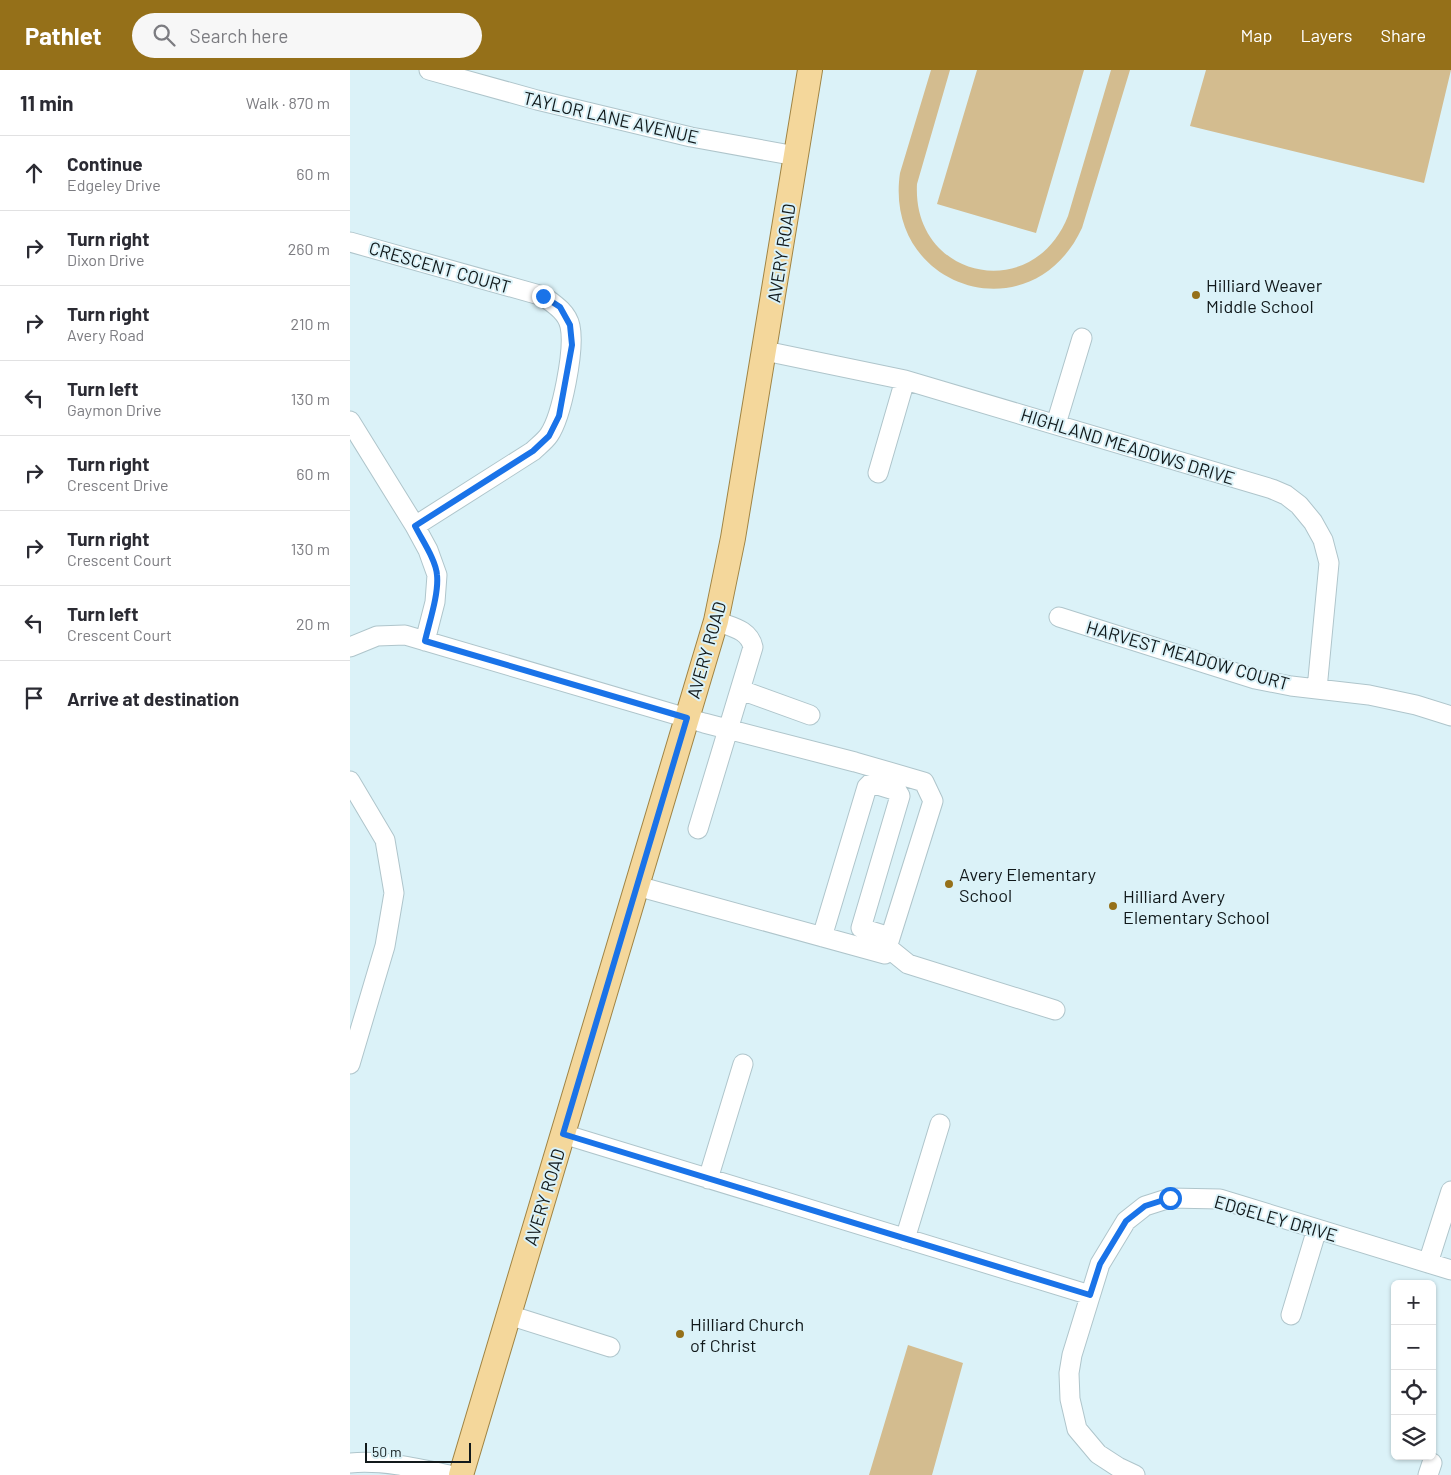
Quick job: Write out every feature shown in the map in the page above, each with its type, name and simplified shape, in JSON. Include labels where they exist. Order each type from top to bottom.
[{"type":"main road","name":"AVERY ROAD","points":[[462,1475],[508,1315],[716,622],[733,538],[765,351],[810,70]]},
{"type":"street","name":"TAYLOR LANE AVENUE","points":[[429,70],[537,100],[691,137],[796,156]]},
{"type":"street","name":"CRESCENT COURT","points":[[350,242],[543,296],[560,307],[570,325],[572,345],[559,416],[549,436],[533,451],[415,526]]},
{"type":"street","points":[[1056,424],[1082,338]]},
{"type":"street","name":"HIGHLAND MEADOWS DRIVE","points":[[765,351],[905,380],[1272,489],[1286,496],[1299,505],[1313,522],[1323,540],[1329,563],[1317,689]]},
{"type":"street","points":[[878,474],[905,380]]},
{"type":"street","points":[[350,421],[415,526],[428,550],[437,575],[435,602],[425,641]]},
{"type":"street","name":"HARVEST MEADOW COURT","points":[[1059,617],[1255,678],[1290,686],[1369,695],[1416,705],[1451,716]]},
{"type":"street","points":[[698,829],[753,647],[751,638],[744,632],[716,622]]},
{"type":"street","points":[[350,647],[377,636],[404,635],[729,730],[855,762],[924,782],[933,801],[885,954],[637,886]]},
{"type":"street","points":[[741,690],[810,714]]},
{"type":"street","points":[[350,781],[384,840],[394,893],[385,946],[350,1064]]},
{"type":"street","points":[[822,937],[867,787],[871,783],[897,791],[900,796],[861,928],[888,942],[908,964],[1055,1010]]},
{"type":"street","points":[[708,1179],[743,1064]]},
{"type":"street","points":[[905,1239],[940,1124]]},
{"type":"street","points":[[563,1134],[1090,1295]]},
{"type":"street","points":[[1428,1263],[1451,1191]]},
{"type":"street","name":"EDGELEY DRIVE","points":[[1135,1475],[1098,1454],[1077,1429],[1070,1399],[1069,1373],[1072,1355],[1100,1264],[1141,1199],[1220,1199],[1451,1270]]},
{"type":"street","points":[[1291,1315],[1317,1229]]},
{"type":"street","points":[[508,1315],[610,1347]]},
{"type":"street","points":[[350,1463],[375,1469],[394,1464],[449,1475]]},
{"type":"shaded area","points":[[931,70],[950,70],[917,184],[921,216],[934,242],[953,259],[978,269],[1004,270],[1029,262],[1051,244],[1068,216],[1111,70],[1130,70],[1082,228],[1059,261],[1030,281],[998,289],[966,285],[937,270],[914,246],[901,213],[900,173]]},
{"type":"shaded area","points":[[977,70],[1084,70],[1036,233],[937,204]]},
{"type":"shaded area","points":[[1206,70],[1451,70],[1424,183],[1190,126]]},
{"type":"shaded area","points":[[908,1345],[963,1363],[932,1475],[869,1475]]},
{"type":"place","name":"Hilliard Weaver Middle School","points":[[1196,295]]},
{"type":"place","name":"Avery Elementary School","points":[[949,884]]},
{"type":"place","name":"Hilliard Avery Elementary School","points":[[1113,906]]},
{"type":"place","name":"Hilliard Church of Christ","points":[[680,1334]]},
{"type":"route","points":[[543,296],[560,307],[570,325],[572,345],[559,416],[549,436],[533,451],[415,526],[428,550],[437,575],[435,602],[425,641],[687,718],[563,1134],[1090,1295],[1100,1264],[1126,1221],[1145,1206],[1170,1198]]}]
